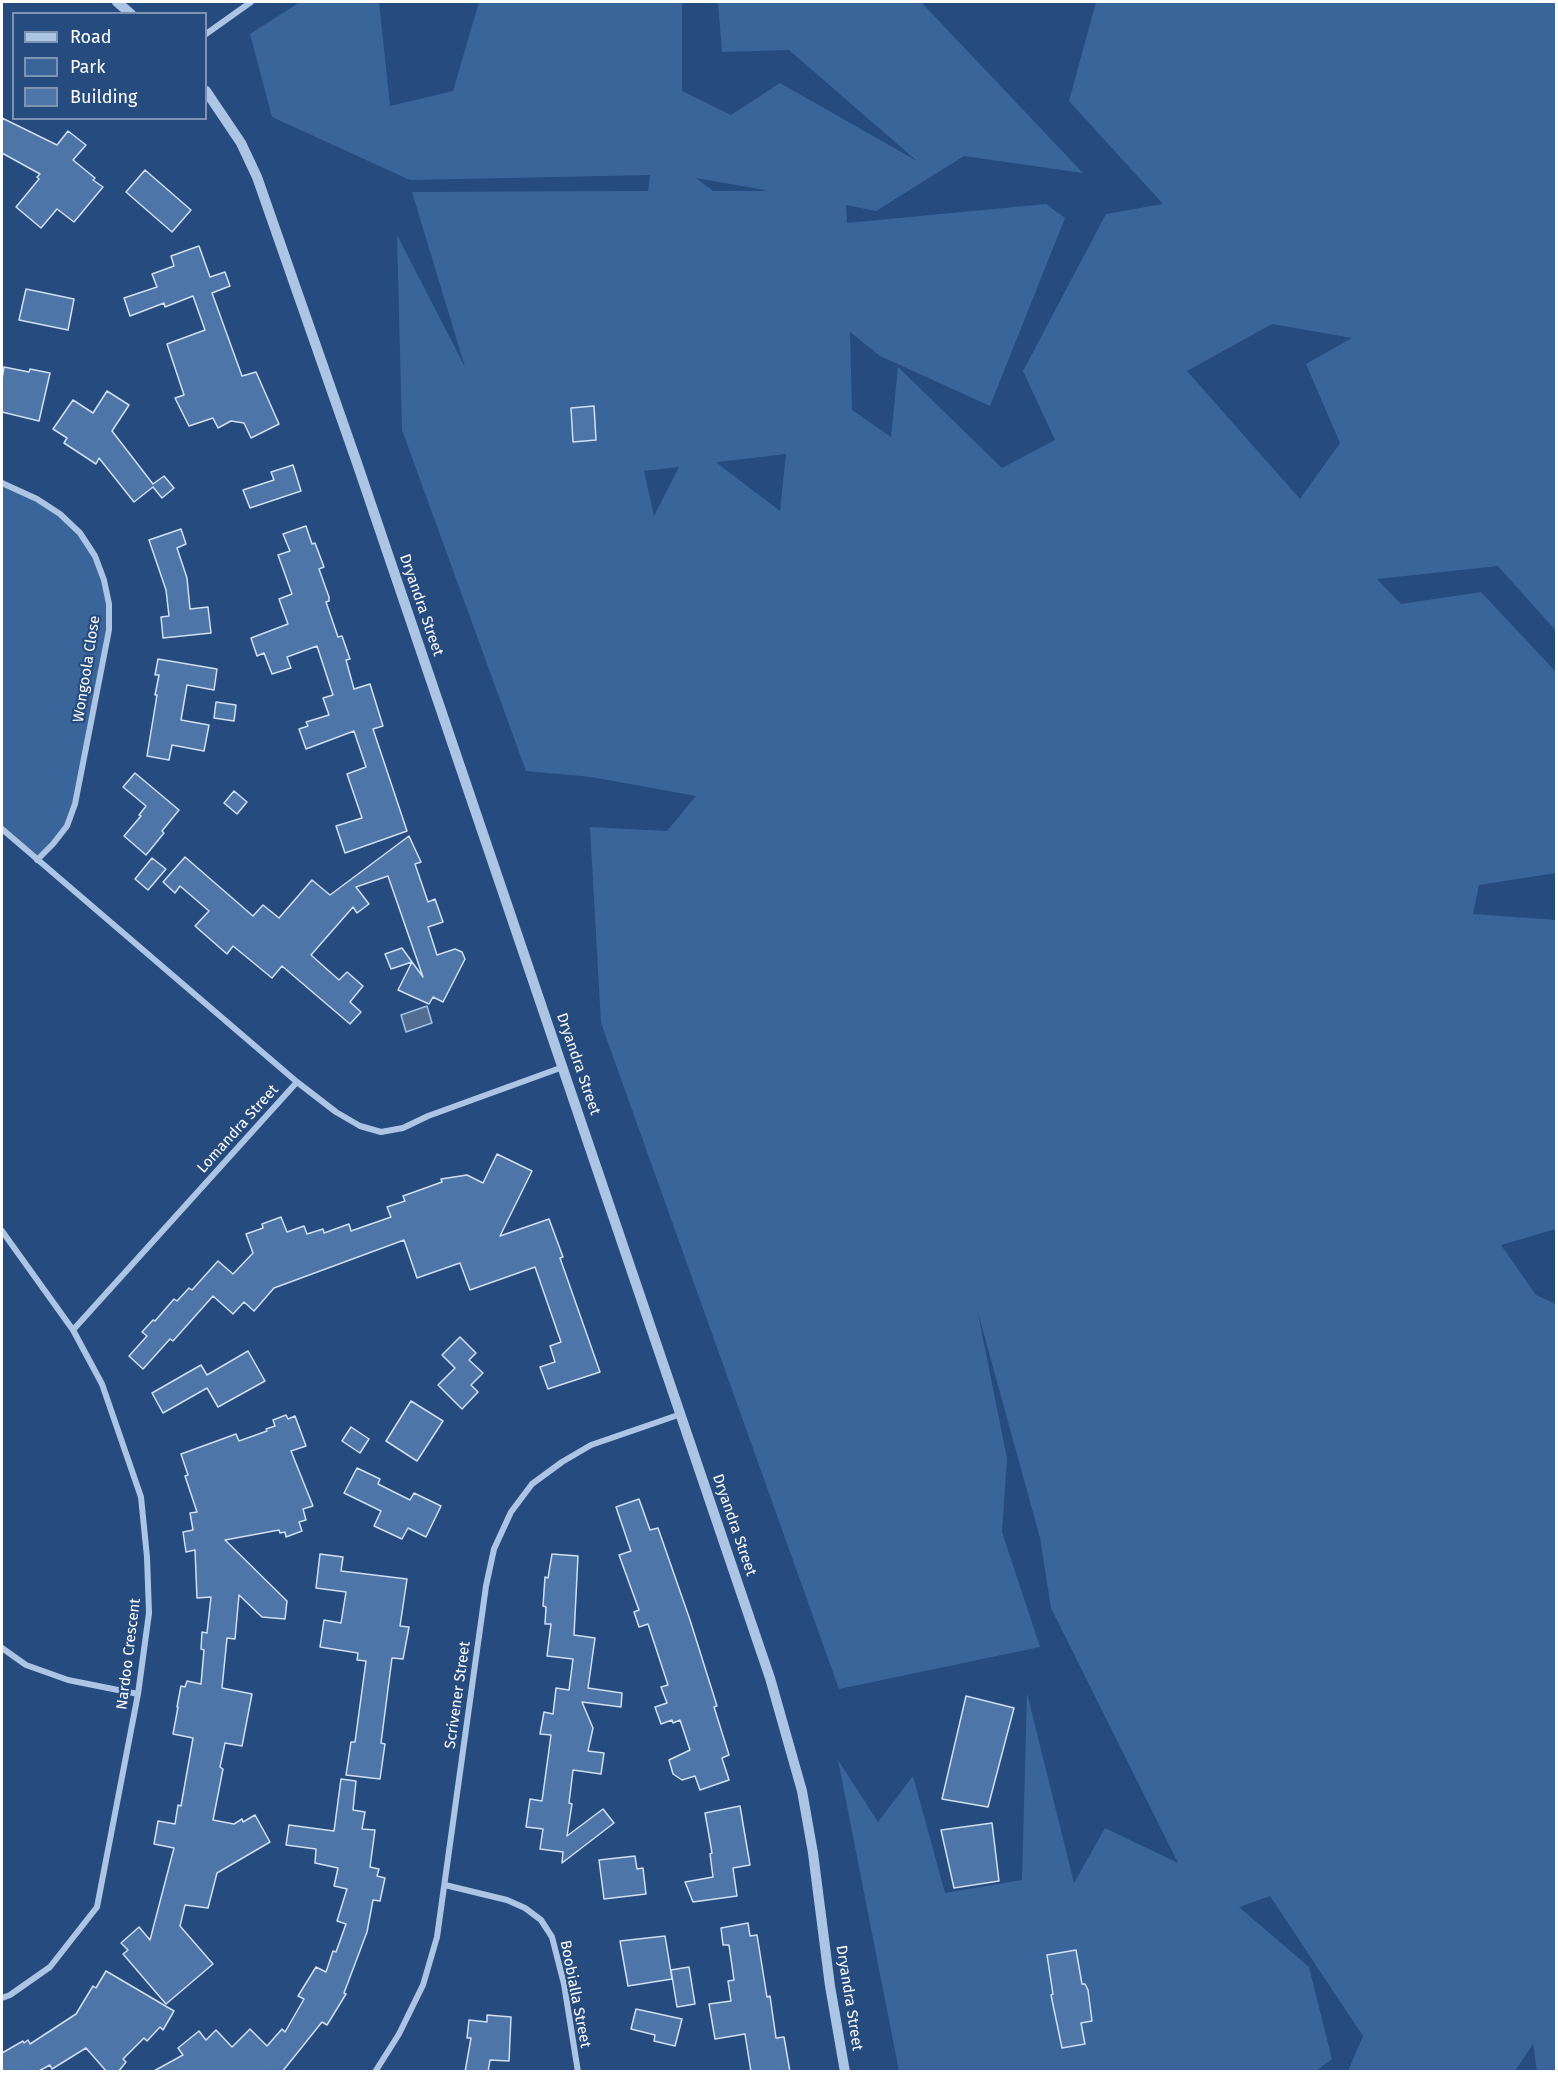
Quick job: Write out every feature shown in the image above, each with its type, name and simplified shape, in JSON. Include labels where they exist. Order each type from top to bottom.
[{"type":"street","points":[[117,2],[129,12]]},
{"type":"street","points":[[207,33],[251,2]]},
{"type":"street","name":"Dryandra Street","points":[[207,92],[241,143],[257,177],[564,1067],[770,1678],[802,1791],[813,1853],[830,1986],[845,2072]]},
{"type":"street","name":"Wongoola Close","points":[[2,483],[37,499],[60,514],[80,534],[95,556],[104,580],[109,604],[109,630],[75,804],[67,826],[37,860]]},
{"type":"street","points":[[2,830],[297,1082]]},
{"type":"street","name":"Lomandra Street","points":[[73,1330],[297,1082],[336,1112],[360,1126],[381,1132],[403,1128],[428,1116],[564,1067]]},
{"type":"street","name":"Nardoo Crescent","points":[[2,1231],[73,1330],[102,1384],[141,1497],[147,1557],[149,1613],[138,1694],[97,1907],[50,1968],[2,1998]]},
{"type":"street","name":"Scrivener Street","points":[[375,2072],[399,2034],[423,1985],[438,1937],[486,1586],[494,1549],[511,1512],[532,1485],[591,1444],[681,1414]]},
{"type":"street","points":[[2,1648],[26,1665],[68,1680],[138,1694]]},
{"type":"street","name":"Boobialla Street","points":[[445,1886],[507,1899],[525,1908],[541,1920],[552,1937],[564,1984],[578,2072]]},
{"type":"green space","points":[[300,2],[379,2],[390,106],[453,91],[479,2],[682,2],[682,91],[731,115],[780,83],[917,161],[789,50],[722,52],[718,2],[921,2],[1083,173],[964,156],[876,211],[846,205],[847,223],[1046,204],[1065,218],[990,406],[880,356],[850,332],[852,410],[891,437],[898,367],[1002,468],[1055,440],[1023,371],[1106,214],[1163,204],[1069,101],[1096,2],[1556,2],[1556,631],[1498,566],[1377,579],[1401,604],[1481,592],[1556,672],[1556,873],[1479,885],[1473,914],[1556,920],[1556,1229],[1501,1245],[1536,1295],[1556,1304],[1556,2071],[1537,2071],[1533,2044],[1515,2071],[1348,2071],[1363,2036],[1270,1896],[1239,1907],[1309,1967],[1332,2059],[1316,2071],[899,2071],[838,1760],[878,1822],[913,1776],[945,1893],[1022,1880],[1027,1693],[1074,1883],[1105,1828],[1178,1863],[1051,1608],[1040,1538],[977,1309],[1007,1458],[1002,1532],[1040,1647],[839,1689],[601,1023],[590,827],[667,831],[696,796],[591,777],[526,771],[402,430],[397,235],[465,367],[412,192],[648,191],[650,175],[410,180],[272,117],[250,34]],"holes":[[[696,178],[765,190],[765,191],[713,191]],[[1272,324],[1352,338],[1306,364],[1340,443],[1300,499],[1187,371]],[[786,454],[780,511],[717,463]],[[679,467],[654,516],[644,471]]]},
{"type":"green space","points":[[2,483],[37,499],[80,533],[95,556],[104,580],[109,630],[75,804],[67,826],[37,860],[2,829]]},
{"type":"shaded area","points":[[427,1006],[432,1023],[406,1032],[401,1015]]},
{"type":"building","points":[[2,118],[57,145],[68,131],[86,145],[73,160],[103,187],[74,222],[57,209],[41,228],[16,207],[39,179],[37,177],[40,174],[2,153]]},
{"type":"building","points":[[145,170],[191,210],[172,232],[126,192]]},
{"type":"building","points":[[199,246],[210,277],[225,272],[230,286],[212,293],[242,376],[256,372],[279,424],[251,438],[244,423],[231,421],[218,428],[213,418],[189,426],[175,398],[184,395],[167,344],[205,330],[193,296],[165,307],[164,303],[130,316],[124,298],[157,287],[152,274],[174,266],[171,256]]},
{"type":"building","points":[[26,289],[74,299],[68,330],[19,320]]},
{"type":"building","points":[[4,367],[50,373],[39,421],[2,412]]},
{"type":"building","points":[[107,391],[129,405],[112,431],[153,484],[164,476],[174,488],[162,498],[153,487],[134,502],[99,458],[96,464],[64,443],[67,438],[53,429],[73,400],[93,413]]},
{"type":"building","points":[[594,406],[596,440],[573,442],[571,408]]},
{"type":"building","points":[[293,465],[301,491],[250,508],[243,490],[274,480],[271,472]]},
{"type":"building","points":[[306,526],[324,567],[319,569],[329,597],[329,601],[326,602],[338,637],[342,636],[350,659],[346,660],[354,689],[370,684],[383,726],[373,729],[407,831],[345,853],[336,826],[362,818],[347,774],[366,767],[354,731],[306,749],[299,729],[308,726],[306,722],[329,715],[323,698],[333,695],[317,646],[287,657],[291,668],[272,674],[264,653],[257,656],[251,638],[288,624],[279,599],[292,594],[278,555],[290,551],[283,534]]},
{"type":"building","points":[[181,529],[186,544],[177,548],[187,578],[190,609],[208,607],[211,633],[163,638],[161,617],[169,616],[166,590],[149,540]]},
{"type":"building","points":[[158,659],[217,669],[214,690],[187,685],[181,720],[209,725],[204,751],[172,745],[169,760],[147,756],[157,695],[155,695],[159,675],[155,675]]},
{"type":"building","points":[[216,702],[236,705],[234,721],[214,718]]},
{"type":"building","points":[[135,773],[179,810],[146,855],[124,836],[141,816],[139,815],[146,806],[123,787]]},
{"type":"building","points":[[234,791],[247,802],[237,814],[224,803]]},
{"type":"building","points":[[409,836],[421,862],[415,864],[428,902],[435,899],[443,922],[428,927],[437,955],[455,949],[462,952],[465,959],[443,1002],[433,997],[429,1004],[398,990],[412,962],[423,977],[388,876],[356,887],[369,904],[357,913],[353,907],[311,955],[339,980],[347,972],[363,986],[350,1002],[361,1012],[350,1024],[282,966],[272,978],[233,946],[227,954],[195,926],[209,911],[180,886],[175,893],[163,882],[185,857],[253,916],[263,905],[279,918],[312,880],[330,895]]},
{"type":"building","points":[[152,858],[166,869],[148,890],[135,879]]},
{"type":"building","points":[[402,948],[412,962],[391,969],[385,954]]},
{"type":"building","points":[[497,1154],[532,1171],[500,1236],[549,1219],[563,1257],[560,1258],[600,1372],[548,1389],[540,1367],[555,1362],[550,1346],[561,1342],[535,1267],[470,1290],[460,1263],[417,1278],[404,1240],[274,1288],[254,1311],[244,1302],[233,1314],[213,1296],[173,1341],[170,1339],[143,1369],[129,1356],[147,1336],[142,1332],[153,1320],[155,1321],[174,1299],[177,1301],[189,1288],[192,1290],[218,1261],[233,1274],[253,1253],[246,1234],[263,1228],[262,1224],[281,1217],[287,1232],[304,1226],[307,1234],[323,1229],[324,1233],[349,1224],[351,1231],[391,1217],[387,1207],[405,1201],[403,1196],[442,1182],[441,1179],[467,1175],[483,1183]]},
{"type":"building","points":[[460,1337],[476,1353],[469,1360],[483,1373],[471,1385],[478,1392],[462,1409],[438,1385],[455,1368],[442,1355]]},
{"type":"building","points":[[248,1351],[265,1381],[218,1407],[207,1388],[163,1413],[152,1393],[201,1365],[207,1375]]},
{"type":"building","points":[[411,1401],[443,1421],[417,1461],[386,1441]]},
{"type":"building","points":[[286,1415],[288,1419],[295,1416],[306,1446],[291,1451],[313,1506],[303,1509],[306,1520],[299,1522],[302,1531],[286,1537],[285,1532],[280,1533],[279,1530],[225,1540],[287,1601],[285,1619],[262,1617],[239,1595],[235,1639],[227,1638],[222,1688],[252,1694],[242,1746],[225,1743],[220,1767],[223,1769],[213,1820],[234,1824],[255,1815],[270,1842],[217,1873],[208,1908],[185,1905],[180,1926],[213,1964],[166,2004],[123,1954],[128,1950],[121,1943],[139,1927],[150,1940],[174,1848],[154,1844],[158,1821],[175,1824],[178,1805],[181,1806],[193,1738],[173,1734],[181,1686],[185,1687],[187,1681],[201,1684],[204,1650],[201,1649],[202,1632],[207,1633],[211,1597],[197,1598],[195,1550],[186,1552],[183,1532],[193,1530],[190,1513],[197,1512],[185,1476],[188,1475],[181,1454],[236,1434],[239,1441],[267,1431],[266,1429],[275,1426],[273,1420]]},
{"type":"building","points":[[351,1427],[369,1439],[360,1453],[342,1441]]},
{"type":"building","points":[[357,1468],[380,1479],[378,1484],[410,1500],[414,1493],[441,1506],[426,1537],[408,1528],[402,1539],[374,1526],[381,1511],[344,1493]]},
{"type":"building","points":[[639,1499],[650,1530],[658,1528],[717,1706],[714,1707],[729,1755],[722,1758],[729,1780],[700,1790],[695,1776],[682,1780],[673,1774],[669,1760],[690,1750],[680,1720],[661,1724],[655,1707],[667,1703],[661,1687],[668,1685],[648,1624],[639,1627],[634,1612],[639,1610],[619,1555],[631,1551],[616,1507]]},
{"type":"building","points":[[320,1554],[343,1557],[341,1571],[407,1579],[400,1626],[409,1627],[403,1659],[392,1658],[381,1743],[385,1744],[380,1779],[346,1775],[351,1742],[355,1742],[366,1661],[357,1660],[358,1653],[320,1647],[324,1620],[341,1623],[346,1592],[316,1588]]},
{"type":"building","points":[[552,1554],[578,1556],[574,1635],[595,1638],[588,1688],[622,1693],[621,1707],[582,1702],[593,1728],[588,1751],[604,1753],[601,1774],[573,1770],[569,1803],[572,1804],[567,1836],[603,1809],[614,1823],[562,1863],[563,1852],[540,1849],[543,1829],[526,1827],[530,1799],[542,1801],[551,1735],[540,1734],[544,1712],[553,1714],[556,1688],[569,1690],[573,1659],[547,1656],[551,1624],[545,1624],[546,1607],[543,1606],[545,1577],[548,1578]]},
{"type":"building","points":[[966,1696],[1014,1708],[988,1807],[942,1799]]},
{"type":"building","points":[[341,1779],[356,1781],[353,1810],[365,1812],[362,1829],[375,1830],[370,1867],[379,1869],[377,1876],[385,1878],[380,1901],[373,1900],[367,1932],[344,1993],[346,1994],[327,2025],[322,2022],[282,2072],[152,2072],[183,2055],[178,2048],[199,2031],[206,2040],[216,2030],[232,2047],[250,2029],[267,2046],[282,2029],[285,2032],[304,1999],[298,1996],[316,1967],[326,1972],[346,1924],[337,1921],[347,1889],[334,1886],[338,1868],[315,1863],[316,1849],[286,1845],[289,1825],[334,1831]]},
{"type":"building","points":[[740,1806],[750,1865],[733,1868],[737,1896],[693,1902],[685,1882],[713,1877],[710,1854],[712,1853],[705,1813]]},
{"type":"building","points":[[992,1823],[999,1881],[954,1888],[941,1830]]},
{"type":"building","points":[[635,1856],[637,1869],[643,1868],[646,1894],[604,1899],[599,1860]]},
{"type":"building","points":[[748,1923],[750,1936],[757,1935],[776,2038],[784,2037],[790,2072],[751,2072],[745,2034],[715,2039],[709,2004],[731,2001],[728,1981],[734,1980],[729,1945],[723,1945],[721,1928]]},
{"type":"building","points":[[665,1936],[672,1979],[628,1986],[620,1941]]},
{"type":"building","points":[[1076,1950],[1082,1984],[1085,1984],[1088,1990],[1092,2021],[1081,2023],[1085,2044],[1062,2048],[1051,1995],[1053,1994],[1047,1955]]},
{"type":"building","points":[[689,1967],[695,2004],[677,2007],[671,1970]]},
{"type":"building","points":[[106,1971],[174,2011],[163,2030],[160,2027],[147,2041],[144,2038],[123,2059],[126,2062],[118,2072],[107,2072],[86,2048],[52,2069],[50,2065],[37,2072],[2,2072],[2,2053],[23,2041],[24,2043],[28,2040],[30,2044],[76,2014],[93,1986],[96,1988]]},
{"type":"building","points":[[636,2009],[682,2019],[675,2046],[654,2041],[655,2035],[631,2029]]},
{"type":"building","points":[[487,2015],[511,2017],[509,2061],[490,2060],[488,2072],[465,2072],[471,2038],[467,2038],[469,2020],[487,2022]]}]
